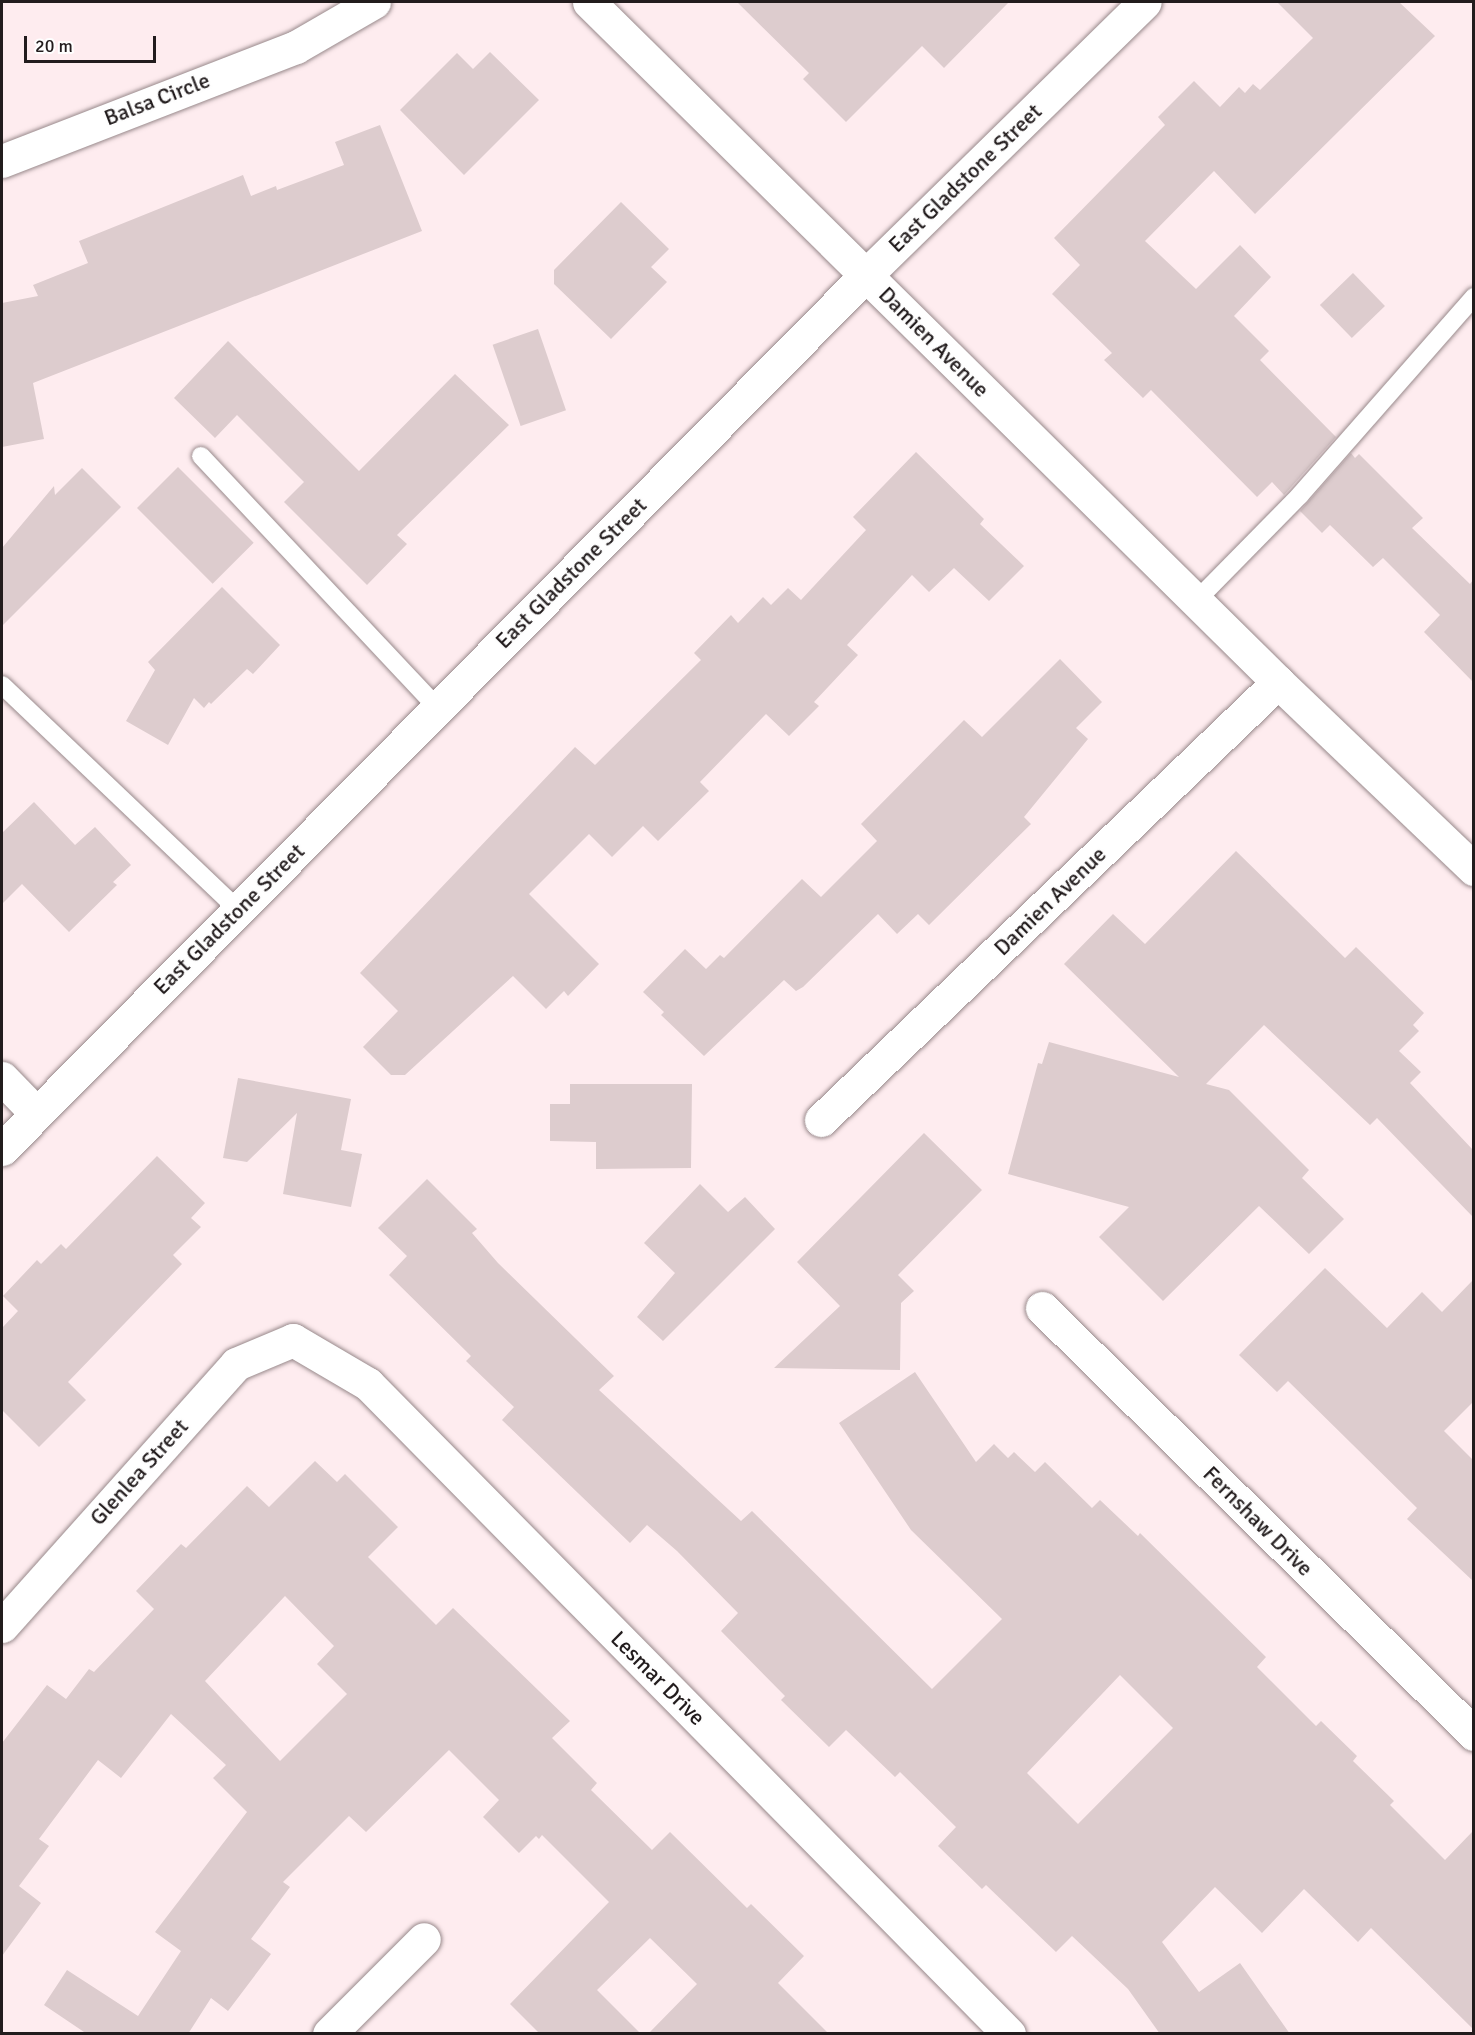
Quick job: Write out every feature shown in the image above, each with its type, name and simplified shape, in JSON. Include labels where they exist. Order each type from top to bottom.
[{"type":"street","name":"Balsa Circle","points":[[2,161],[296,47],[374,2]]},
{"type":"street","name":"Damien Avenue","points":[[589,2],[1278,682],[1473,869]]},
{"type":"street","name":"East Gladstone Street","points":[[2,1149],[866,275],[1145,2]]},
{"type":"street","name":"Damien Avenue","points":[[821,1120],[1278,682]]},
{"type":"street","points":[[2,1078],[36,1113]]},
{"type":"street","name":"Fernshaw Drive","points":[[1042,1308],[1473,1734]]},
{"type":"street","name":"Glenlea Street","points":[[2,1626],[236,1364],[293,1340]]},
{"type":"street","name":"Lesmar Drive","points":[[293,1340],[368,1384],[1009,2034]]},
{"type":"street","points":[[329,2034],[424,1939]]},
{"type":"lane","points":[[1196,601],[1300,495],[1473,297]]},
{"type":"lane","points":[[201,456],[438,708]]},
{"type":"lane","points":[[2,685],[238,910]]},
{"type":"building","points":[[737,2],[1009,2],[944,68],[922,46],[846,122],[803,79],[809,73]]},
{"type":"building","points":[[1277,2],[1399,2],[1435,36],[1255,214],[1214,171],[1145,241],[1196,289],[1240,245],[1271,277],[1234,316],[1269,351],[1260,360],[1336,437],[1284,495],[1272,482],[1257,497],[1151,390],[1143,398],[1104,360],[1112,353],[1052,294],[1080,265],[1054,238],[1165,125],[1158,117],[1194,81],[1220,107],[1239,87],[1245,93],[1253,84],[1260,90],[1313,38]]},
{"type":"building","points":[[490,52],[539,100],[464,175],[400,110],[457,53],[473,69]]},
{"type":"building","points":[[380,125],[422,231],[33,383],[44,439],[2,447],[2,303],[38,296],[33,285],[88,263],[79,241],[243,175],[251,196],[276,186],[277,190],[344,165],[335,142]]},
{"type":"building","points":[[621,202],[669,249],[651,267],[667,282],[611,339],[554,284],[554,270]]},
{"type":"building","points":[[1353,273],[1385,306],[1352,338],[1320,305]]},
{"type":"building","points":[[538,329],[566,410],[521,426],[493,345]]},
{"type":"building","points":[[228,341],[359,471],[455,374],[509,425],[397,535],[407,544],[367,585],[284,502],[304,482],[237,415],[215,438],[174,398]]},
{"type":"building","points":[[916,452],[984,519],[980,524],[1024,566],[989,601],[954,568],[929,592],[912,575],[847,645],[858,655],[814,702],[819,706],[789,736],[766,714],[700,782],[709,791],[658,841],[643,826],[612,857],[589,834],[529,894],[599,964],[568,996],[564,991],[546,1009],[513,976],[405,1075],[391,1075],[363,1047],[398,1011],[360,973],[575,747],[595,765],[701,660],[694,653],[731,615],[738,623],[763,597],[771,605],[788,588],[801,600],[866,530],[853,517]]},
{"type":"building","points":[[1351,453],[1355,458],[1359,454],[1423,518],[1412,528],[1470,584],[1473,580],[1473,682],[1424,632],[1440,615],[1383,558],[1373,567],[1330,525],[1322,533],[1300,511]]},
{"type":"building","points":[[178,467],[254,543],[213,584],[137,508]]},
{"type":"building","points":[[82,468],[121,507],[2,626],[2,548],[54,486],[55,495]]},
{"type":"building","points":[[222,587],[280,645],[253,674],[247,669],[211,704],[209,702],[204,708],[194,698],[168,745],[126,721],[155,670],[148,662]]},
{"type":"building","points":[[1060,659],[1102,702],[1076,728],[1088,739],[1024,817],[1031,824],[929,925],[918,914],[897,934],[878,914],[803,987],[796,991],[784,980],[704,1056],[661,1015],[664,1012],[643,992],[685,949],[706,969],[720,955],[724,958],[802,879],[821,897],[877,841],[861,824],[964,720],[982,737]]},
{"type":"building","points":[[34,802],[75,845],[95,827],[131,865],[113,882],[117,885],[69,932],[22,884],[2,904],[2,833]]},
{"type":"building","points":[[1236,851],[1345,958],[1356,947],[1424,1013],[1413,1025],[1419,1031],[1399,1051],[1421,1072],[1410,1083],[1473,1150],[1473,1217],[1377,1118],[1370,1125],[1264,1025],[1206,1084],[1229,1090],[1309,1170],[1302,1178],[1344,1219],[1309,1254],[1259,1206],[1163,1301],[1099,1237],[1129,1207],[1008,1174],[1038,1063],[1042,1064],[1049,1042],[1179,1077],[1064,964],[1113,914],[1145,944]]},
{"type":"building","points":[[238,1078],[351,1099],[341,1150],[362,1154],[351,1207],[283,1194],[297,1113],[247,1162],[223,1158]]},
{"type":"building","points":[[570,1084],[692,1084],[691,1168],[596,1169],[596,1142],[550,1141],[550,1104],[570,1104]]},
{"type":"building","points":[[924,1133],[982,1190],[898,1275],[914,1291],[901,1303],[900,1370],[774,1368],[840,1306],[797,1262]]},
{"type":"building","points":[[157,1156],[205,1203],[191,1218],[201,1227],[173,1255],[182,1264],[68,1382],[86,1400],[39,1447],[2,1410],[2,1328],[18,1311],[3,1296],[37,1260],[41,1264],[61,1244],[66,1249]]},
{"type":"building","points":[[427,1179],[477,1229],[472,1233],[498,1263],[614,1376],[599,1390],[741,1521],[752,1511],[932,1689],[1002,1619],[911,1530],[839,1423],[915,1372],[976,1462],[994,1444],[1008,1458],[1014,1452],[1035,1472],[1045,1462],[1092,1508],[1100,1500],[1138,1536],[1140,1533],[1266,1657],[1257,1667],[1316,1726],[1321,1721],[1357,1756],[1353,1761],[1394,1801],[1390,1805],[1445,1860],[1473,1831],[1473,2029],[1371,1928],[1358,1942],[1304,1889],[1262,1933],[1215,1887],[1162,1942],[1199,1992],[1240,1963],[1290,2034],[1160,2034],[1128,1989],[1072,1936],[1056,1952],[986,1885],[982,1889],[938,1846],[956,1827],[900,1772],[895,1777],[846,1730],[829,1747],[781,1700],[785,1696],[721,1631],[738,1613],[677,1551],[647,1525],[630,1543],[502,1420],[514,1407],[466,1361],[471,1356],[389,1275],[407,1256],[378,1228]],"holes":[[[1120,1675],[1173,1728],[1078,1824],[1027,1773]]]},
{"type":"building","points":[[700,1184],[728,1212],[745,1197],[775,1229],[663,1341],[637,1317],[675,1273],[644,1243]]},
{"type":"building","points":[[1325,1268],[1387,1328],[1422,1292],[1442,1312],[1473,1280],[1473,1402],[1444,1431],[1473,1460],[1473,1581],[1407,1519],[1417,1508],[1288,1381],[1277,1392],[1239,1355]]},
{"type":"building","points":[[315,1461],[337,1482],[345,1474],[398,1527],[368,1557],[436,1625],[453,1608],[570,1721],[552,1738],[597,1783],[591,1790],[652,1850],[670,1832],[747,1908],[751,1904],[804,1956],[778,1983],[829,2034],[648,2034],[697,1984],[650,1938],[597,1990],[641,2034],[540,2034],[510,2004],[609,1902],[542,1835],[539,1839],[536,1836],[519,1853],[483,1817],[499,1800],[449,1750],[366,1832],[349,1816],[283,1882],[290,1887],[251,1939],[271,1954],[228,2011],[211,1998],[188,2034],[87,2034],[44,2005],[67,1970],[138,2016],[181,1951],[155,1932],[247,1812],[213,1778],[226,1765],[171,1714],[121,1778],[98,1760],[39,1839],[49,1846],[19,1886],[41,1903],[2,1956],[2,1743],[47,1685],[66,1699],[89,1669],[94,1672],[154,1609],[136,1591],[181,1544],[186,1548],[247,1486],[269,1507]],"holes":[[[285,1596],[334,1646],[317,1664],[347,1694],[280,1761],[205,1681]]]}]
